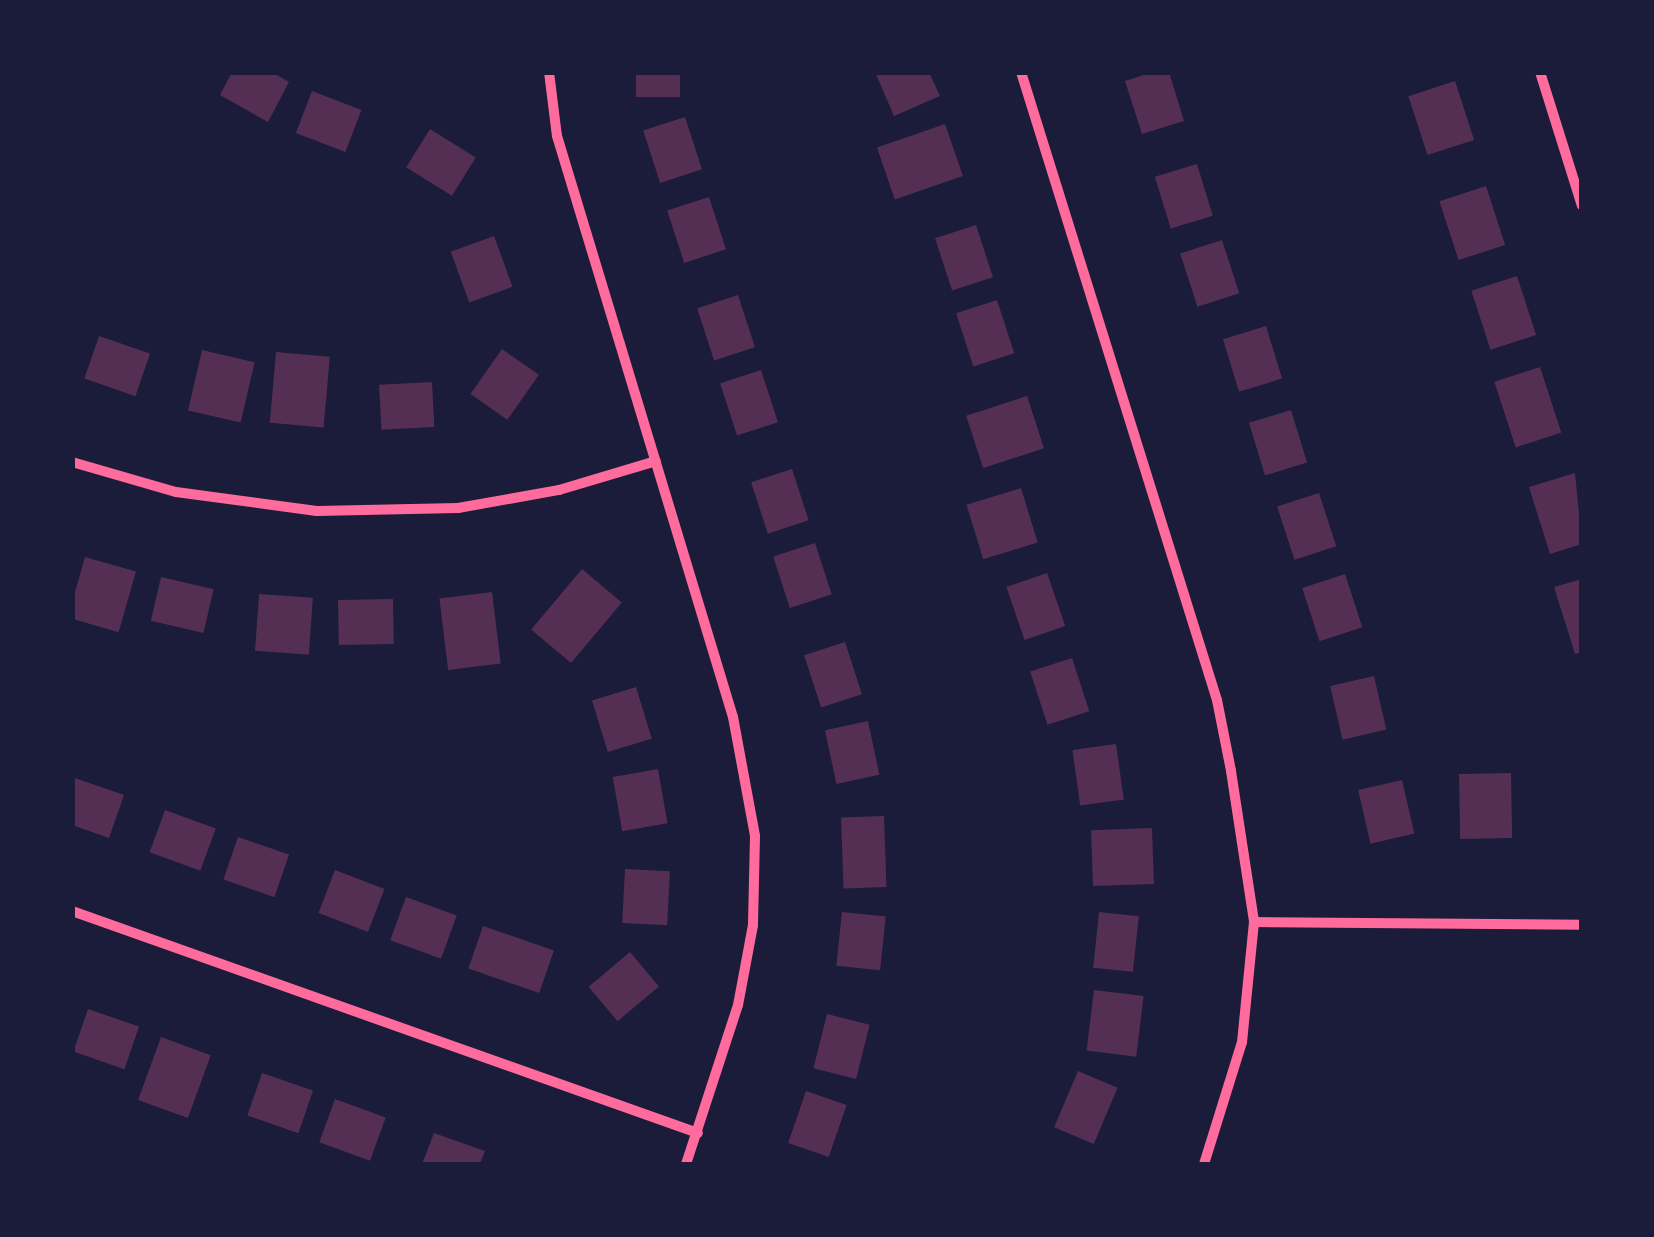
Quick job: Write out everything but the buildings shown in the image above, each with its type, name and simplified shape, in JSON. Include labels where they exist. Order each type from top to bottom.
[{"type":"street","points":[[550,72],[557,136],[733,717],[755,836],[752,925],[738,1005],[686,1164]]},
{"type":"street","points":[[1021,72],[1216,700],[1254,922],[1242,1042],[1204,1164]]},
{"type":"street","points":[[1540,72],[1582,206]]},
{"type":"street","points":[[72,462],[176,492],[317,510],[458,508],[559,490],[656,462]]},
{"type":"street","points":[[72,911],[698,1133]]},
{"type":"street","points":[[1254,922],[1582,924]]}]
